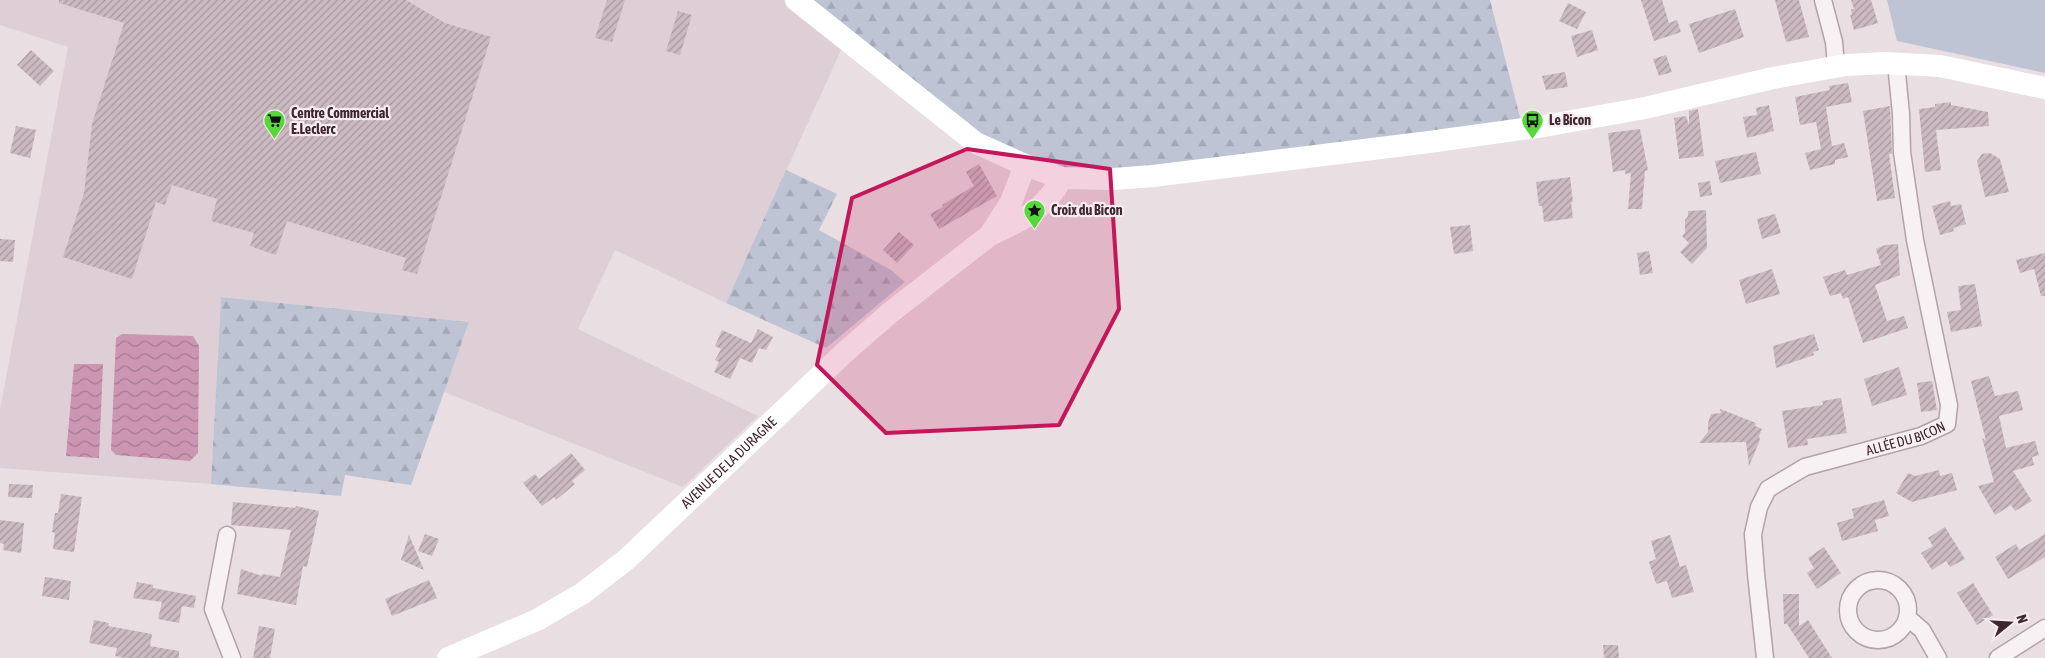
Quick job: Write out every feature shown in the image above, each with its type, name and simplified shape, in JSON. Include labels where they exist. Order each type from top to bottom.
[{"type":"main road","points":[[796,0],[976,144],[1025,166],[1062,178],[1113,179],[1153,176],[1514,131],[1645,108],[1773,78],[1836,66],[1866,63],[1896,63],[1961,70],[2045,88]]},
{"type":"main road","name":"AVENUE DE LA DURAGNE","points":[[990,235],[1011,202],[1025,166]]},
{"type":"main road","name":"AVENUE DE LA DURAGNE","points":[[448,658],[537,620],[582,593],[627,559],[845,352],[891,312],[990,235],[1027,218],[1055,191],[1062,178]]},
{"type":"street","points":[[1823,0],[1834,42],[1836,66]]},
{"type":"street","name":"ALLÉE DU BICON","points":[[1764,658],[1753,534],[1759,507],[1768,489],[1805,467],[1921,436],[1947,424],[1950,405],[1915,240],[1902,152],[1902,114],[1896,63]]},
{"type":"street","points":[[227,535],[213,609],[232,658]]},
{"type":"street","points":[[1908,618],[1922,630],[1938,658]]},
{"type":"street","points":[[1998,658],[2045,628]]},
{"type":"highlighted area","points":[[967,149],[1110,169],[1119,309],[1059,425],[886,433],[817,365],[852,198]]},
{"type":"shaded area","points":[[0,0],[783,0],[842,48],[726,303],[615,250],[578,329],[758,416],[683,487],[444,392],[469,322],[221,297],[211,484],[0,468],[0,410],[68,47],[0,25]]},
{"type":"green space","points":[[796,0],[1490,0],[1523,129],[1153,176],[1025,165]]},
{"type":"green space","points":[[1887,0],[2045,0],[2045,73],[1897,41]]},
{"type":"green space","points":[[786,170],[837,194],[819,230],[891,270],[905,282],[826,348],[726,303]]},
{"type":"green space","points":[[221,297],[469,322],[411,485],[345,475],[341,496],[211,484]]},
{"type":"water","points":[[122,334],[193,336],[199,346],[198,453],[190,461],[116,455],[111,450],[116,338]]},
{"type":"water","points":[[74,364],[103,364],[99,458],[66,456]]},
{"type":"building","name":"Centre Commercial E.Leclerc","points":[[59,0],[406,0],[445,23],[491,37],[417,274],[402,270],[406,258],[287,221],[276,255],[250,246],[254,233],[211,221],[217,199],[172,185],[165,205],[156,202],[132,279],[63,257],[84,193],[92,124],[124,23],[59,3]]},
{"type":"building","points":[[607,0],[625,0],[612,42],[595,38]]},
{"type":"building","points":[[1641,0],[1662,0],[1669,23],[1677,20],[1681,32],[1654,41]]},
{"type":"building","points":[[1775,0],[1799,0],[1809,37],[1786,42]]},
{"type":"building","points":[[1851,0],[1871,0],[1878,23],[1854,30],[1850,15],[1852,15],[1851,9],[1854,9]]},
{"type":"building","points":[[1568,3],[1586,12],[1577,29],[1559,21]]},
{"type":"building","points":[[1735,9],[1744,37],[1699,53],[1689,24]]},
{"type":"building","points":[[678,11],[692,15],[680,55],[666,51]]},
{"type":"building","points":[[1592,30],[1598,50],[1577,57],[1571,36]]},
{"type":"building","points":[[31,50],[54,71],[40,86],[17,65]]},
{"type":"building","points":[[1666,55],[1672,72],[1659,76],[1653,59]]},
{"type":"building","points":[[1565,72],[1568,87],[1546,90],[1542,76]]},
{"type":"building","points":[[1848,83],[1852,102],[1826,107],[1832,146],[1844,143],[1848,157],[1835,160],[1835,164],[1810,170],[1805,153],[1821,149],[1816,122],[1800,125],[1795,97],[1830,90],[1829,86]]},
{"type":"building","points":[[1951,102],[1951,105],[1988,112],[1989,126],[1936,130],[1941,170],[1925,172],[1919,109]]},
{"type":"building","points":[[1769,105],[1774,131],[1747,138],[1743,117],[1757,115],[1756,108]]},
{"type":"building","points":[[1890,106],[1892,154],[1889,154],[1895,198],[1877,201],[1863,111]]},
{"type":"building","points":[[1698,109],[1704,156],[1679,159],[1674,118],[1686,116],[1689,125],[1689,111]]},
{"type":"building","points":[[16,126],[36,130],[30,158],[10,153]]},
{"type":"building","points":[[1640,129],[1648,170],[1645,171],[1642,209],[1628,209],[1631,173],[1625,174],[1625,170],[1613,172],[1608,133]]},
{"type":"building","points":[[1756,152],[1761,174],[1720,183],[1715,161]]},
{"type":"building","points":[[1990,153],[2000,159],[2009,192],[1985,197],[1977,161],[1982,154]]},
{"type":"building","points":[[979,164],[997,196],[939,229],[930,214],[974,186],[966,172]]},
{"type":"building","points":[[1570,177],[1573,218],[1544,222],[1542,206],[1539,206],[1536,182]]},
{"type":"building","points":[[1710,181],[1712,195],[1700,197],[1698,183]]},
{"type":"building","points":[[1950,201],[1951,206],[1961,204],[1966,224],[1953,228],[1954,231],[1940,235],[1932,206]]},
{"type":"building","points":[[1706,210],[1707,248],[1692,264],[1680,252],[1689,243],[1682,236],[1685,233],[1685,220],[1688,216],[1688,211]]},
{"type":"building","points":[[1775,214],[1781,233],[1762,239],[1757,219]]},
{"type":"building","points":[[1470,225],[1473,251],[1454,254],[1450,227]]},
{"type":"building","points":[[899,232],[914,245],[897,263],[883,250]]},
{"type":"building","points":[[0,239],[15,240],[13,262],[0,261]]},
{"type":"building","points":[[1898,244],[1900,275],[1875,285],[1887,321],[1904,316],[1908,328],[1863,343],[1848,297],[1843,299],[1841,293],[1830,296],[1823,277],[1845,270],[1847,275],[1881,265],[1876,249],[1885,245]]},
{"type":"building","points":[[1649,251],[1653,273],[1640,275],[1637,253]]},
{"type":"building","points":[[2045,253],[2045,296],[2041,296],[2034,269],[2020,273],[2016,260]]},
{"type":"building","points":[[1772,269],[1780,294],[1746,304],[1739,280]]},
{"type":"building","points":[[1975,284],[1982,326],[1951,332],[1947,312],[1961,310],[1958,286]]},
{"type":"building","points":[[758,329],[773,337],[766,350],[759,348],[752,363],[740,358],[730,379],[714,372],[719,362],[715,360],[721,349],[715,346],[722,330],[751,343]]},
{"type":"building","points":[[1814,334],[1819,350],[1813,352],[1814,355],[1776,368],[1773,346]]},
{"type":"building","points":[[1899,367],[1907,395],[1872,406],[1864,379]]},
{"type":"building","points":[[1989,376],[1995,396],[2018,391],[2023,410],[1999,416],[2006,448],[2035,441],[2039,455],[2032,457],[2034,465],[2013,471],[2032,501],[2015,511],[2011,505],[1995,515],[1978,486],[1994,482],[1982,438],[1986,441],[1971,381]]},
{"type":"building","points":[[1932,381],[1937,410],[1921,412],[1917,383]]},
{"type":"building","points":[[1841,398],[1847,433],[1807,439],[1808,445],[1788,448],[1782,411],[1823,405],[1822,401]]},
{"type":"building","points":[[1720,409],[1756,423],[1755,426],[1762,429],[1759,436],[1760,440],[1749,466],[1746,442],[1699,443],[1708,432],[1711,414],[1721,413]]},
{"type":"building","points":[[571,453],[585,470],[572,481],[575,484],[556,500],[554,497],[542,506],[523,483],[535,474],[539,479]]},
{"type":"building","points":[[1939,470],[1940,476],[1952,473],[1957,490],[1912,502],[1896,493],[1908,473],[1915,476]]},
{"type":"building","points":[[9,484],[33,485],[32,498],[8,497]]},
{"type":"building","points":[[61,494],[82,497],[74,552],[53,549],[55,533],[52,532]]},
{"type":"building","points":[[1884,500],[1889,516],[1875,520],[1878,531],[1842,541],[1837,523],[1854,518],[1852,509]]},
{"type":"building","points":[[233,502],[295,508],[296,506],[319,511],[307,567],[303,566],[296,605],[237,594],[241,569],[262,576],[262,574],[280,577],[291,530],[231,525]]},
{"type":"building","points":[[0,520],[24,523],[21,553],[3,550],[4,544],[0,543]]},
{"type":"building","points":[[1945,527],[1965,559],[1950,567],[1946,561],[1932,570],[1921,553],[1933,546],[1928,538]]},
{"type":"building","points":[[425,534],[439,539],[432,556],[418,551]]},
{"type":"building","points":[[2045,534],[2045,557],[2008,579],[1995,557],[2016,544],[2019,550]]},
{"type":"building","points":[[409,535],[424,570],[401,560]]},
{"type":"building","points":[[1670,535],[1680,567],[1686,565],[1694,592],[1672,598],[1667,581],[1656,584],[1649,562],[1656,559],[1651,541]]},
{"type":"building","points":[[1824,547],[1841,573],[1817,589],[1807,573],[1814,568],[1808,558]]},
{"type":"building","points":[[45,577],[71,581],[69,600],[42,596]]},
{"type":"building","points":[[429,580],[437,598],[392,616],[385,599]]},
{"type":"building","points":[[137,582],[153,585],[153,588],[196,596],[194,608],[182,606],[179,623],[158,619],[162,602],[133,598]]},
{"type":"building","points":[[1973,583],[1993,615],[1977,625],[1957,593]]},
{"type":"building","points":[[1783,594],[1799,594],[1799,626],[1808,620],[1832,658],[1809,658],[1787,624],[1784,624]]},
{"type":"building","points":[[94,620],[109,623],[108,626],[152,634],[150,646],[179,651],[179,658],[125,658],[115,656],[117,648],[89,643]]},
{"type":"building","points":[[259,626],[275,629],[270,658],[253,658]]},
{"type":"building","points":[[1603,645],[1618,645],[1619,658],[1604,658]]},
{"type":"place","name":"Le Bicon","points":[[1533,139]]},
{"type":"place","name":"Centre Commercial E.Leclerc","points":[[275,140]]},
{"type":"place","name":"Croix du Bicon","points":[[1035,229]]}]
